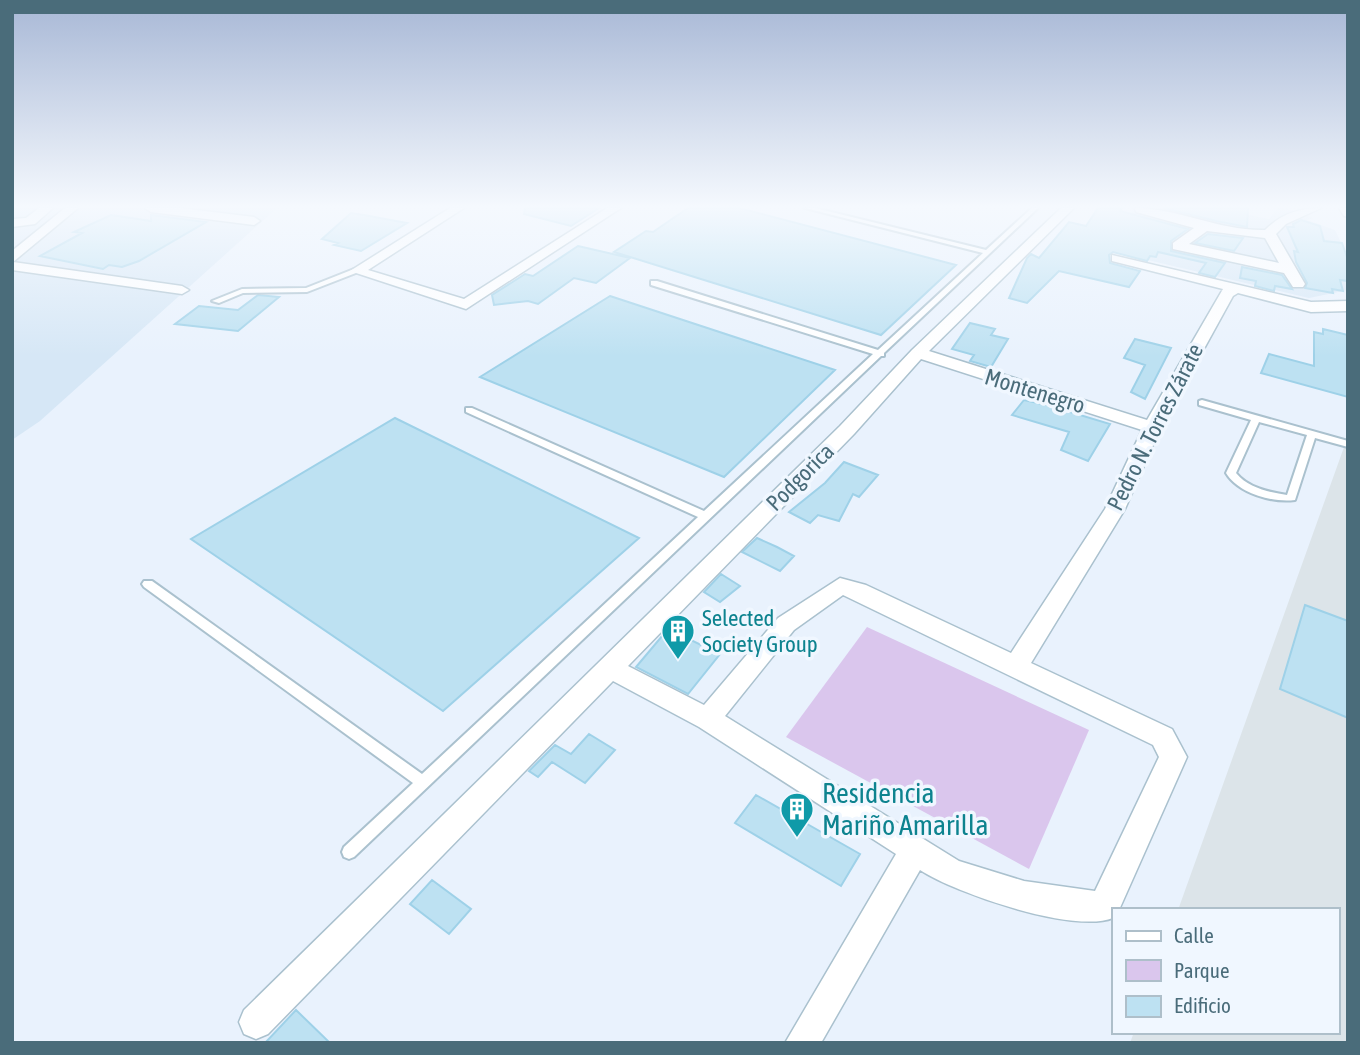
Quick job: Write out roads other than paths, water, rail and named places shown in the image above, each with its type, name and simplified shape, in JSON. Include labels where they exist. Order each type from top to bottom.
[{"type":"street","points":[[357,271],[379,257]]},
{"type":"street","points":[[357,271],[466,304],[539,257]]},
{"type":"street","name":"Podgorica","points":[[256,1022],[847,430],[918,353],[1017,257]]},
{"type":"street","points":[[1229,257],[1287,270]]},
{"type":"street","points":[[1281,257],[1298,284]]},
{"type":"street","points":[[1117,258],[1311,307],[1348,306]]},
{"type":"street","points":[[12,266],[182,290]]},
{"type":"street","name":"Pedro N. Torres Zárate","points":[[1016,666],[1115,509],[1152,428],[1221,300],[1236,288]]},
{"type":"street","name":"Montenegro","points":[[918,353],[1152,428]]},
{"type":"street","points":[[610,668],[708,719],[914,852],[991,889],[1041,901],[1104,907],[1173,757],[1171,746],[1163,737],[858,591],[840,586],[786,624],[708,719]]},
{"type":"street","points":[[802,1043],[914,852]]},
{"type":"lane","points":[[349,852],[881,354],[981,257]]},
{"type":"lane","points":[[216,301],[242,291],[307,290],[357,271]]},
{"type":"lane","points":[[654,283],[881,354]]},
{"type":"lane","points":[[1202,404],[1348,444]]},
{"type":"lane","points":[[469,410],[705,516]]},
{"type":"lane","points":[[1256,418],[1231,473],[1232,478],[1278,496],[1291,498],[1312,434]]},
{"type":"lane","points":[[148,583],[423,782]]},
{"type":"place","name":"Selected Society Group","points":[[678,661]]},
{"type":"place","name":"Residencia Mariño Amarilla","points":[[797,839]]}]
